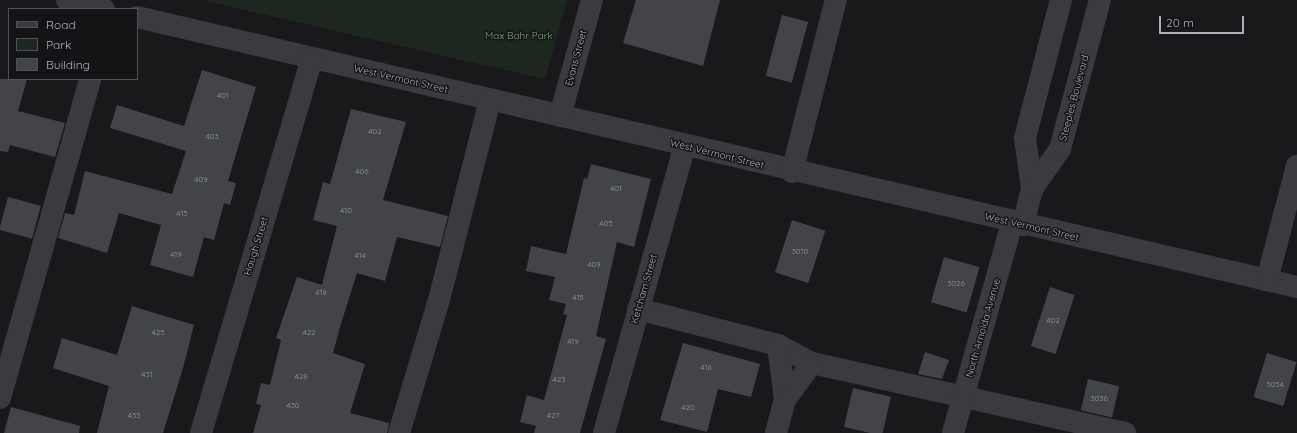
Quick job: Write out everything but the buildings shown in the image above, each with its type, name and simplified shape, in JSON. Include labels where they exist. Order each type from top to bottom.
[{"type":"street","points":[[67,0],[100,8]]},
{"type":"street","name":"Evans Street","points":[[560,116],[592,0]]},
{"type":"street","points":[[792,172],[836,0]]},
{"type":"street","name":"Steeples Boulevard","points":[[1032,189],[1025,138],[1061,0]]},
{"type":"street","name":"Steeples Boulevard","points":[[1018,224],[1032,189],[1060,149],[1100,0]]},
{"type":"street","name":"West Vermont Street","points":[[138,17],[685,145],[792,172],[1297,287]]},
{"type":"street","name":"Haugh Street","points":[[200,433],[312,59]]},
{"type":"street","points":[[0,398],[90,80]]},
{"type":"street","points":[[399,433],[439,300],[490,100]]},
{"type":"street","name":"Ketcham Street","points":[[604,433],[685,145]]},
{"type":"street","points":[[1268,280],[1297,166]]},
{"type":"street","name":"North Arnolda Avenue","points":[[954,433],[964,396],[1018,224]]},
{"type":"street","points":[[638,310],[778,345],[812,363],[1125,433]]},
{"type":"street","points":[[778,345],[785,400]]},
{"type":"street","points":[[776,433],[785,400],[812,363]]},
{"type":"green space","name":"Max Bahr Park","points":[[202,0],[567,0],[545,79]]}]
